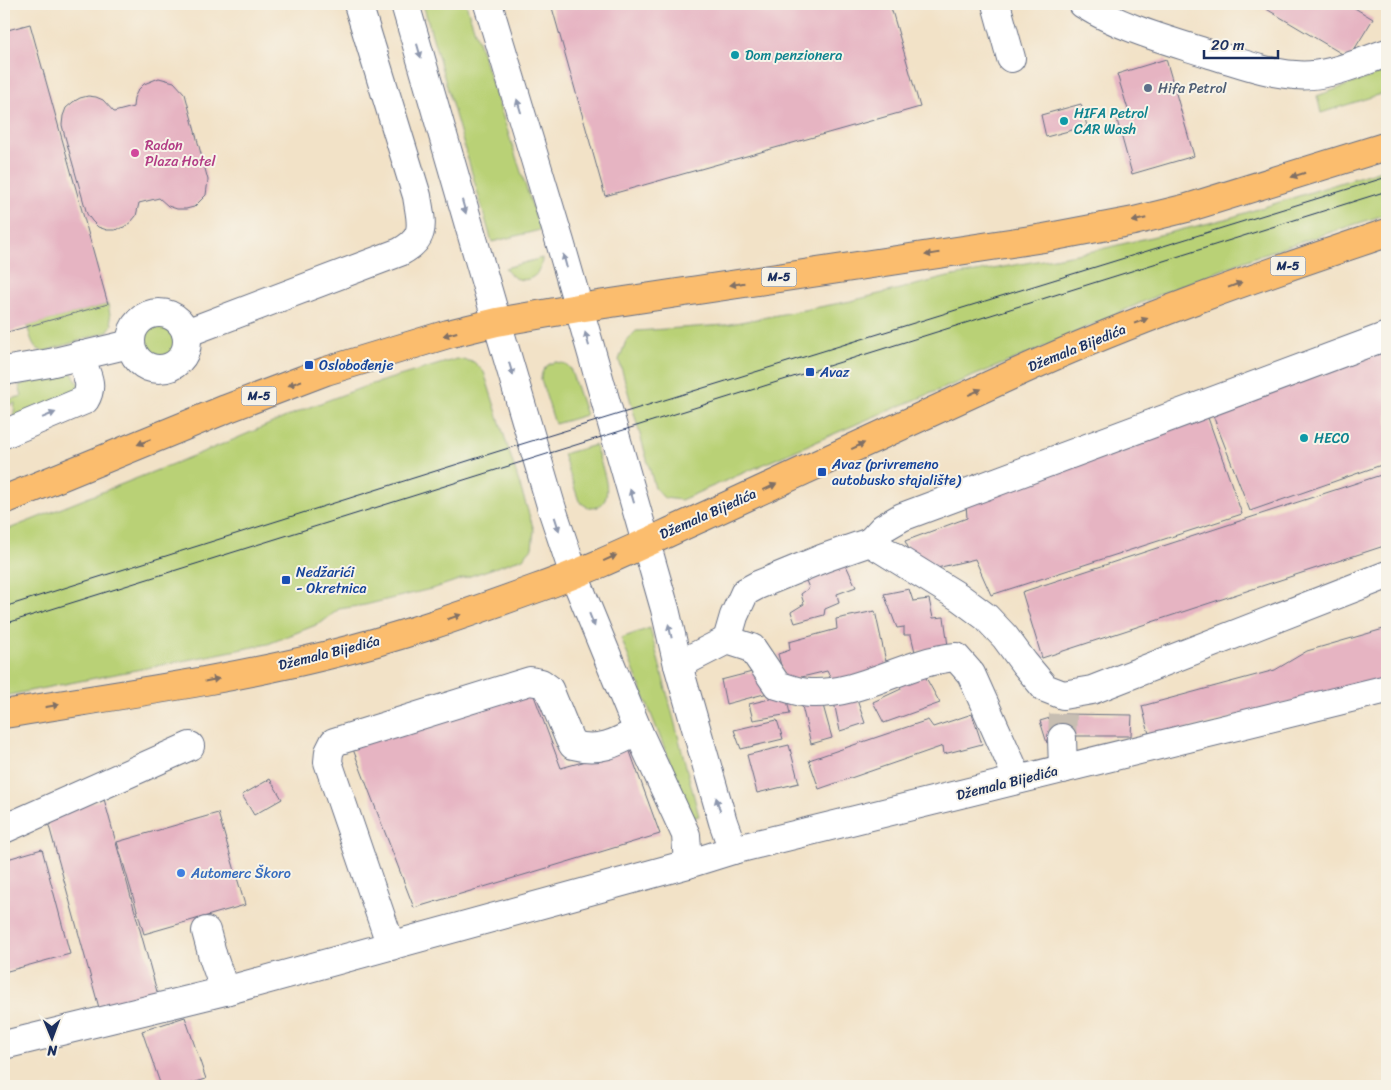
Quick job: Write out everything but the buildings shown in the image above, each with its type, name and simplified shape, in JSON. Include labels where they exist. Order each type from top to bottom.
[{"type":"main road","name":"M-5","points":[[4,500],[226,409],[326,371],[448,334],[497,322],[578,308],[1044,238],[1134,221],[1214,200],[1387,146]]},
{"type":"main road","name":"Džemala Bijedića","points":[[4,714],[191,684],[322,656],[424,627],[574,575],[1018,372],[1091,341],[1276,270],[1387,233]]},
{"type":"street","points":[[186,333],[400,252],[412,246],[419,236],[422,224],[416,196],[358,4]]},
{"type":"street","points":[[405,4],[497,322],[574,575],[638,731],[686,835],[688,864]]},
{"type":"street","points":[[488,4],[560,242],[665,609],[678,665],[723,822],[734,850]]},
{"type":"street","points":[[996,4],[1011,58]]},
{"type":"street","points":[[1082,4],[1134,28],[1167,40],[1257,68],[1296,76],[1329,73],[1387,53]]},
{"type":"street","points":[[157,312],[172,316],[178,320],[186,333],[187,342],[182,357],[175,363],[160,369],[144,365],[133,352],[130,344],[137,322],[157,312]]},
{"type":"street","points":[[727,640],[734,616],[745,592],[824,558],[870,542],[883,528],[902,517],[1387,336]]},
{"type":"street","points":[[4,371],[50,363],[130,344]]},
{"type":"street","points":[[4,434],[84,400],[89,393],[90,385],[79,355]]},
{"type":"street","points":[[870,542],[959,597],[986,617],[1005,637],[1045,688],[1063,716],[1063,769]]},
{"type":"street","points":[[1063,716],[1092,690],[1387,575]]},
{"type":"street","points":[[678,665],[727,640],[752,648],[777,685],[810,693],[840,691],[939,658],[956,657],[971,674],[1018,779]]},
{"type":"street","points":[[391,946],[328,762],[329,752],[334,742],[530,681],[541,683],[549,689],[568,738],[573,746],[586,748],[614,744],[638,731]]},
{"type":"street","name":"Džemala Bijedića","points":[[4,1045],[391,946],[734,850],[1387,689]]},
{"type":"street","points":[[4,829],[190,746]]},
{"type":"street","points":[[206,931],[225,990]]},
{"type":"green space","points":[[423,4],[466,4],[540,230],[492,242]]},
{"type":"green space","points":[[1387,71],[1387,92],[1321,113],[1317,96]]},
{"type":"green space","points":[[1387,168],[1387,214],[1260,255],[1165,292],[1030,353],[873,417],[681,500],[664,498],[655,488],[619,360],[626,341],[636,331],[725,325],[851,301],[948,277],[1093,251],[1226,219]]},
{"type":"green space","points":[[542,258],[538,272],[528,279],[516,278],[505,268]]},
{"type":"green space","points":[[108,304],[112,325],[107,332],[46,351],[41,351],[33,343],[27,326]]},
{"type":"green space","points":[[158,322],[172,327],[177,341],[172,355],[158,360],[144,355],[139,341],[144,327]]},
{"type":"green space","points":[[457,359],[474,362],[484,372],[534,530],[532,548],[523,558],[435,588],[365,605],[339,609],[321,623],[268,644],[4,696],[4,531],[228,442],[307,408],[369,385]]},
{"type":"green space","points":[[556,362],[566,364],[570,368],[586,415],[555,424],[541,380],[545,368],[549,364]]},
{"type":"green space","points":[[65,372],[72,373],[81,389],[13,421],[15,403],[4,407],[4,401],[22,396],[19,385]]},
{"type":"green space","points":[[595,445],[607,488],[603,503],[592,508],[585,506],[579,501],[563,454]]},
{"type":"green space","points":[[650,628],[699,816],[692,818],[621,638]]},
{"type":"tunnel","points":[[1062,738],[1063,714]]},
{"type":"tram line","points":[[4,607],[496,452],[1387,177]]},
{"type":"tram line","points":[[4,624],[1387,191]]},
{"type":"place","name":"Dom penzionera","points":[[735,55]]},
{"type":"place","name":"Hifa Petrol","points":[[1148,88]]},
{"type":"place","name":"HIFA Petrol CAR Wash","points":[[1064,121]]},
{"type":"place","name":"Radon Plaza Hotel","points":[[135,153]]},
{"type":"place","name":"Oslobođenje","points":[[309,365]]},
{"type":"place","name":"Avaz","points":[[810,372]]},
{"type":"place","name":"HECO","points":[[1304,438]]},
{"type":"place","name":"Avaz (privremeno autobusko stajalište)","points":[[822,472]]},
{"type":"place","name":"Nedžarići - Okretnica","points":[[286,580]]},
{"type":"place","name":"Automerc Škoro","points":[[181,873]]}]
